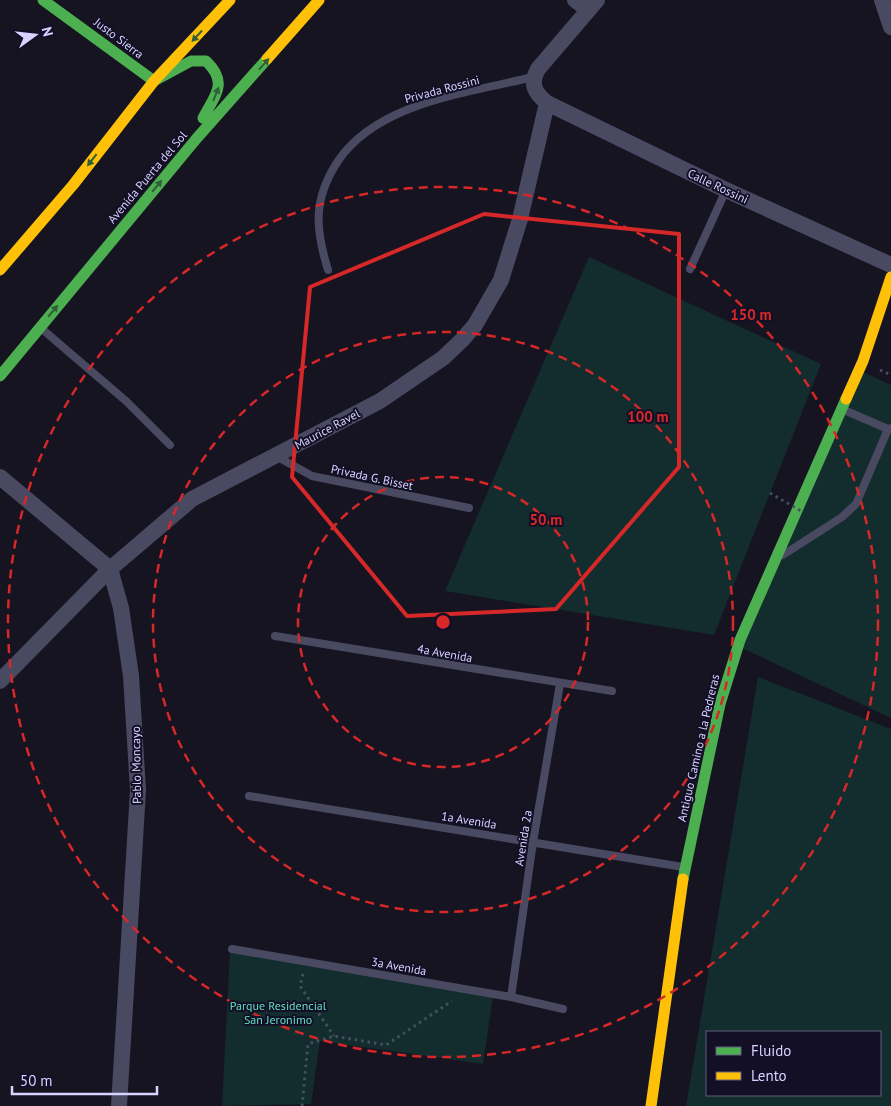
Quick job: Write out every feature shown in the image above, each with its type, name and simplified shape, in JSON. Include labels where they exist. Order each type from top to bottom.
[{"type":"street","name":"Justo Sierra","points":[[43,0],[154,81]]},
{"type":"street","points":[[0,270],[73,185],[154,81],[230,0]]},
{"type":"street","name":"Avenida Puerta del Sol","points":[[0,376],[197,138],[319,0]]},
{"type":"street","points":[[546,103],[538,96],[533,87],[533,78],[538,69],[592,5],[575,0]]},
{"type":"street","points":[[882,0],[891,27]]},
{"type":"street","points":[[154,81],[191,61],[206,61],[217,73],[220,81],[218,90],[205,115],[197,138]]},
{"type":"street","name":"Calle Rossini","points":[[546,103],[726,190],[891,265]]},
{"type":"street","name":"Maurice Ravel","points":[[0,681],[110,570],[192,499],[380,401],[443,358],[476,325],[501,280],[520,219],[546,103]]},
{"type":"street","name":"Antiguo Camino a la Pedreras","points":[[651,1106],[685,867],[720,704],[740,640],[863,361],[891,277]]},
{"type":"street","points":[[0,477],[110,570]]},
{"type":"street","name":"Pablo Moncayo","points":[[110,570],[121,608],[131,676],[138,790],[119,1106]]},
{"type":"lane","name":"Privada Rossini","points":[[328,270],[318,231],[318,211],[321,192],[340,159],[359,136],[383,120],[406,109],[533,78]]},
{"type":"lane","points":[[690,269],[726,190]]},
{"type":"lane","points":[[40,327],[126,401],[170,444]]},
{"type":"lane","points":[[775,561],[842,517],[856,504],[889,429],[842,409]]},
{"type":"lane","name":"Privada G. Bisset","points":[[276,456],[312,476],[469,508]]},
{"type":"lane","name":"4a Avenida","points":[[275,636],[612,691]]},
{"type":"lane","name":"Avenida 2a","points":[[511,997],[533,842],[560,684]]},
{"type":"lane","name":"1a Avenida","points":[[249,796],[685,867]]},
{"type":"lane","name":"3a Avenida","points":[[232,949],[470,989],[563,1009]]},
{"type":"path","points":[[770,493],[803,512]]},
{"type":"path","points":[[306,961],[300,986],[334,1036]]},
{"type":"path","points":[[302,1106],[308,1044],[334,1036],[386,1045],[470,989]]},
{"type":"highlighted area","points":[[484,214],[679,234],[679,467],[556,609],[407,616],[292,477],[310,287]]},
{"type":"green space","points":[[589,257],[821,364],[714,635],[445,591]]},
{"type":"green space","points":[[863,372],[891,385],[891,718],[742,648]]},
{"type":"green space","points":[[758,677],[891,729],[891,1106],[686,1106]]},
{"type":"green space","name":"Parque Residencial San Jeronimo","points":[[230,952],[493,996],[483,1064],[320,1041],[311,1104],[222,1106]]},
{"type":"traffic: fast","points":[[43,0],[154,81],[191,61],[206,61],[217,76],[218,89],[203,118]]},
{"type":"traffic: fast","points":[[0,376],[197,138],[267,59]]},
{"type":"traffic: fast","points":[[683,879],[720,704],[740,640],[846,399]]},
{"type":"traffic: slow","points":[[0,270],[73,185],[154,81],[230,0]]},
{"type":"traffic: slow","points":[[267,59],[319,0]]},
{"type":"traffic: slow","points":[[846,399],[863,361],[891,277]]},
{"type":"traffic: slow","points":[[651,1106],[683,879]]}]
